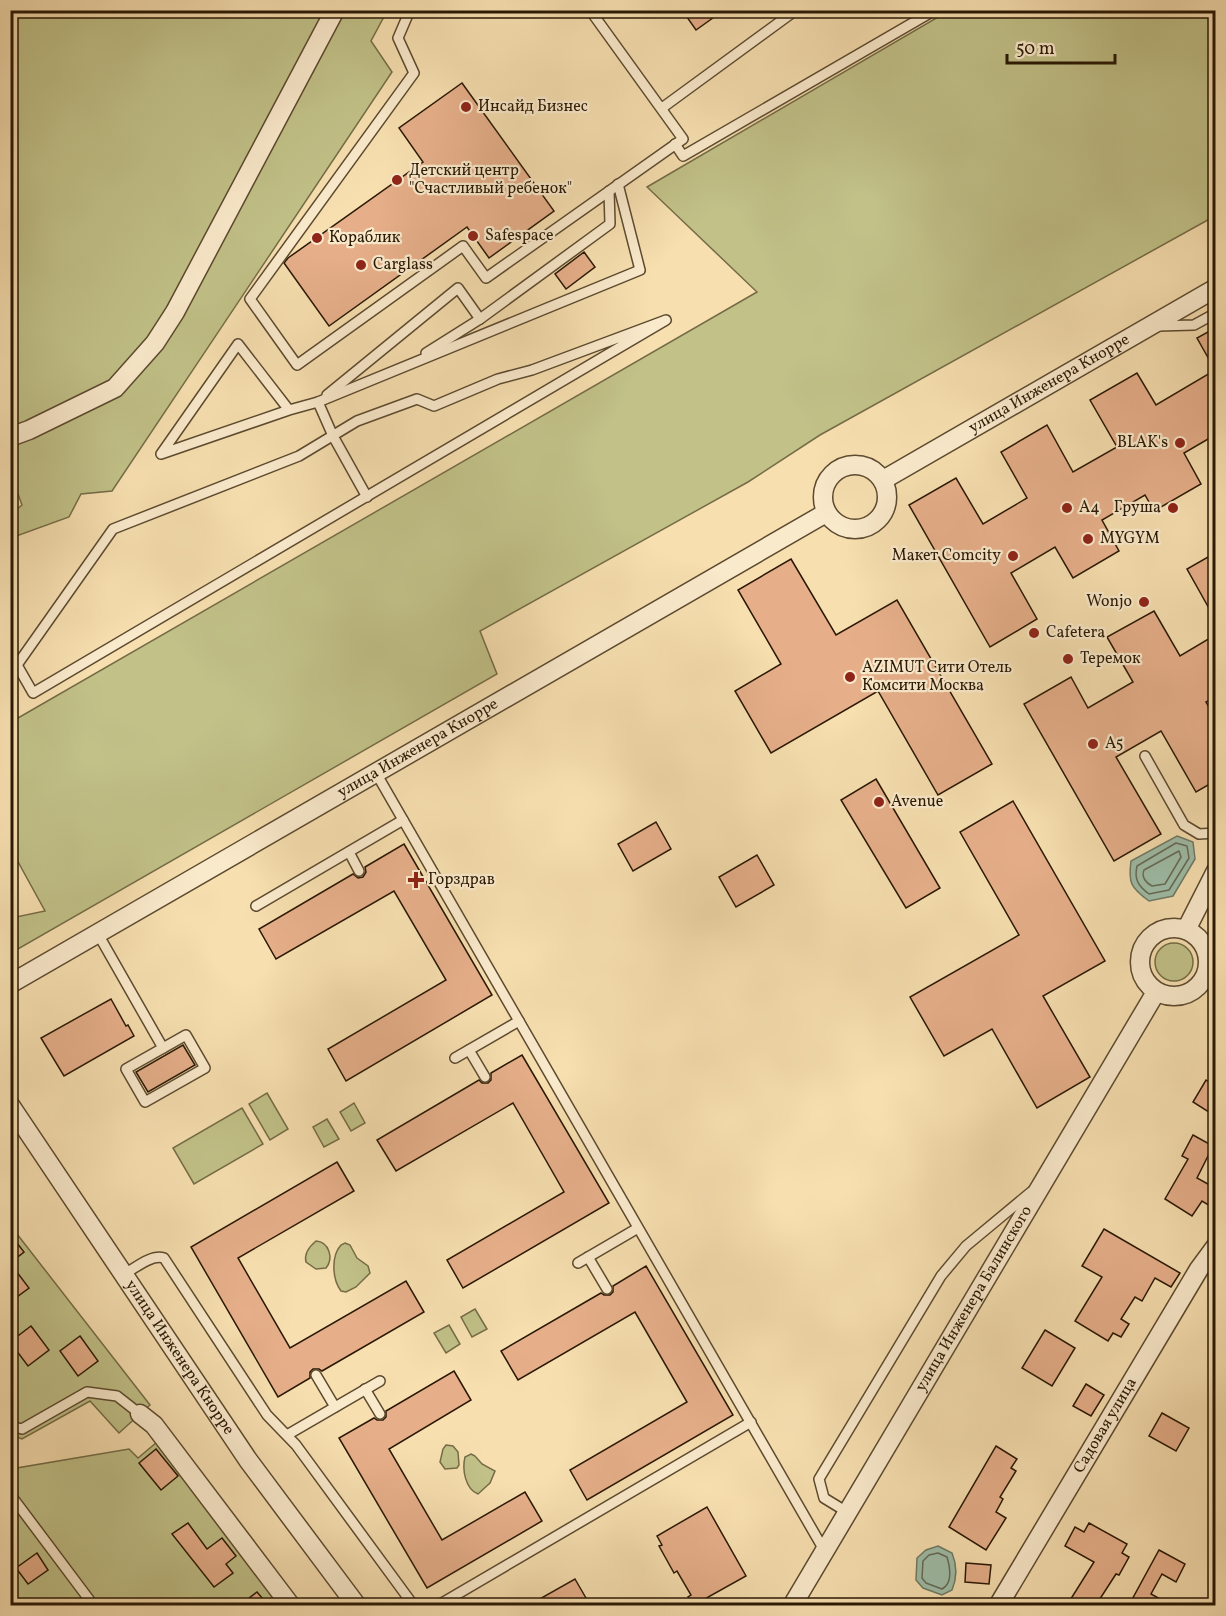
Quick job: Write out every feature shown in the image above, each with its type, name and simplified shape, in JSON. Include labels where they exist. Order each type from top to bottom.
[{"type":"street","points":[[10,437],[115,388],[155,343],[175,312],[335,10]]},
{"type":"street","name":"улица Инженера Кнорре","points":[[883,480],[1215,288]]},
{"type":"street","points":[[857,465],[867,467],[883,480],[887,491],[884,513],[877,522],[867,528],[845,529],[835,524],[826,513],[822,495],[824,486],[837,470],[857,465]]},
{"type":"street","name":"улица Инженера Кнорре","points":[[10,984],[826,513]]},
{"type":"street","points":[[1186,930],[1215,871]]},
{"type":"street","points":[[1174,928],[1186,930],[1196,936],[1203,945],[1207,956],[1206,974],[1195,988],[1185,994],[1167,996],[1156,992],[1147,984],[1141,973],[1140,956],[1144,944],[1152,935],[1162,930],[1174,928]]},
{"type":"street","name":"улица Инженера Балинского","points":[[792,1605],[1156,992]]},
{"type":"street","name":"улица Инженера Кнорре","points":[[10,1106],[248,1460],[357,1605]]},
{"type":"street","name":"Садовая улица","points":[[998,1605],[1215,1246]]},
{"type":"street","points":[[140,1414],[154,1425],[291,1605]]},
{"type":"lane","points":[[410,10],[398,38],[414,73],[250,299],[297,365],[463,246],[486,278],[683,139],[591,10]]},
{"type":"lane","points":[[662,108],[796,10]]},
{"type":"lane","points":[[675,144],[683,156],[935,10]]},
{"type":"lane","points":[[289,410],[238,344],[161,454],[318,402],[640,270],[618,184]]},
{"type":"lane","points":[[405,367],[480,319],[610,224],[609,191]]},
{"type":"lane","points":[[318,402],[458,288],[480,319]]},
{"type":"lane","points":[[1149,327],[1194,325],[1215,313]]},
{"type":"lane","points":[[666,320],[367,497],[33,693],[14,666],[113,529],[299,456],[357,421],[417,399],[434,406],[498,379],[532,370],[666,320]]},
{"type":"lane","points":[[318,402],[333,436],[367,497]]},
{"type":"lane","points":[[1146,756],[1184,825],[1200,834],[1215,832]]},
{"type":"lane","points":[[376,773],[824,1550]]},
{"type":"lane","points":[[256,906],[403,820]]},
{"type":"lane","points":[[348,852],[359,871]]},
{"type":"lane","points":[[98,934],[163,1048]]},
{"type":"lane","points":[[455,1058],[519,1021]]},
{"type":"lane","points":[[186,1035],[205,1068],[145,1102],[126,1070],[163,1048],[186,1035]]},
{"type":"lane","points":[[469,1050],[484,1077]]},
{"type":"lane","points":[[847,1512],[824,1498],[819,1479],[941,1276],[966,1246],[1042,1183]]},
{"type":"lane","points":[[578,1263],[638,1227]]},
{"type":"lane","points":[[588,1257],[607,1289]]},
{"type":"lane","points":[[123,1275],[152,1258],[164,1258],[267,1415],[296,1445],[414,1605]]},
{"type":"lane","points":[[316,1375],[335,1407]]},
{"type":"lane","points":[[287,1435],[380,1381]]},
{"type":"lane","points":[[365,1389],[380,1414]]},
{"type":"lane","points":[[10,1426],[22,1429],[87,1392],[117,1396],[140,1414]]},
{"type":"lane","points":[[437,1605],[751,1422]]},
{"type":"lane","points":[[10,1494],[94,1605]]},
{"type":"green space","points":[[950,10],[1215,11],[1215,216],[820,435],[748,482],[480,631],[497,674],[11,953],[11,918],[45,911],[11,849],[11,722],[757,292],[647,187]]},
{"type":"green space","points":[[11,11],[387,11],[371,41],[392,72],[112,491],[81,494],[69,517],[11,538],[11,514],[22,505],[18,494],[11,494]]},
{"type":"green space","points":[[1174,943],[1181,944],[1187,949],[1192,955],[1192,969],[1187,975],[1181,980],[1174,981],[1167,980],[1161,975],[1156,969],[1155,962],[1156,955],[1161,949],[1167,944]]},
{"type":"green space","points":[[267,1093],[288,1129],[270,1140],[249,1104]]},
{"type":"green space","points":[[354,1103],[365,1123],[351,1131],[340,1112]]},
{"type":"green space","points":[[242,1108],[263,1144],[194,1184],[173,1148]]},
{"type":"green space","points":[[327,1119],[339,1139],[324,1147],[313,1127]]},
{"type":"green space","points":[[10,1225],[150,1405],[119,1433],[90,1401],[22,1439],[11,1435]]},
{"type":"green space","points":[[316,1241],[324,1244],[329,1251],[330,1260],[326,1268],[316,1269],[306,1262],[308,1250]]},
{"type":"green space","points":[[345,1243],[350,1245],[357,1258],[368,1266],[370,1273],[356,1287],[346,1292],[341,1291],[338,1286],[334,1268],[338,1250]]},
{"type":"green space","points":[[475,1309],[487,1329],[472,1337],[461,1317]]},
{"type":"green space","points":[[449,1325],[460,1344],[446,1353],[434,1333]]},
{"type":"green space","points":[[157,1442],[280,1606],[11,1606],[11,1469],[129,1449],[138,1458]]},
{"type":"green space","points":[[446,1445],[453,1446],[458,1452],[459,1465],[457,1468],[445,1469],[440,1462]]},
{"type":"green space","points":[[471,1454],[482,1464],[495,1471],[490,1483],[478,1494],[470,1488],[464,1473],[465,1457]]},
{"type":"water","points":[[1177,836],[1193,842],[1195,859],[1173,896],[1149,901],[1132,884],[1131,861]]},
{"type":"water","points":[[938,1546],[952,1553],[956,1567],[952,1590],[942,1595],[923,1588],[916,1580],[917,1558],[926,1550]]},
{"type":"building","points":[[682,10],[724,10],[696,30]]},
{"type":"building","points":[[462,83],[554,211],[489,258],[467,227],[329,326],[284,263],[423,162],[399,128]]},
{"type":"building","points":[[584,252],[595,267],[566,289],[555,274]]},
{"type":"building","points":[[1215,328],[1215,370],[1197,338]]},
{"type":"building","name":"А4","points":[[1215,370],[1215,435],[1184,453],[1201,484],[1154,511],[1145,495],[1102,520],[1119,551],[1073,578],[1055,547],[1011,573],[1037,619],[990,647],[909,505],[956,478],[983,524],[1027,498],[1001,452],[1047,425],[1073,472],[1117,447],[1090,400],[1137,373],[1156,405]]},
{"type":"building","points":[[1215,553],[1215,619],[1187,569]]},
{"type":"building","name":"AZIMUT Сити Отель Комсити Москва","points":[[791,559],[836,635],[897,600],[992,764],[938,795],[878,691],[771,753],[735,691],[781,664],[738,590]]},
{"type":"building","name":"А5","points":[[1154,611],[1180,656],[1215,635],[1215,697],[1206,702],[1215,718],[1215,781],[1196,792],[1161,731],[1116,757],[1161,834],[1114,861],[1024,704],[1071,677],[1088,708],[1133,682],[1107,637]]},
{"type":"building","points":[[876,779],[940,888],[906,908],[841,800]]},
{"type":"building","points":[[1013,801],[1105,961],[1043,996],[1090,1077],[1037,1108],[992,1029],[944,1056],[910,997],[1019,935],[960,832]]},
{"type":"building","points":[[656,822],[671,849],[633,871],[618,844]]},
{"type":"building","points":[[404,844],[492,995],[346,1081],[328,1049],[446,980],[394,891],[276,959],[259,929],[353,874],[358,878],[363,877],[366,872],[365,867]]},
{"type":"building","points":[[757,855],[774,885],[736,907],[719,877]]},
{"type":"building","points":[[111,999],[134,1036],[64,1076],[41,1038]]},
{"type":"building","points":[[183,1045],[195,1065],[148,1092],[136,1072]]},
{"type":"building","points":[[522,1055],[609,1203],[463,1288],[447,1260],[564,1192],[513,1103],[396,1171],[377,1140],[479,1080],[482,1083],[488,1083],[491,1080],[491,1073]]},
{"type":"building","points":[[1206,1080],[1215,1086],[1215,1116],[1193,1102]]},
{"type":"building","points":[[1193,1135],[1213,1146],[1197,1178],[1215,1188],[1215,1209],[1202,1201],[1192,1216],[1165,1199],[1188,1159],[1182,1156]]},
{"type":"building","points":[[337,1162],[354,1191],[238,1258],[290,1348],[406,1281],[424,1312],[322,1371],[313,1369],[310,1372],[310,1378],[278,1397],[191,1247]]},
{"type":"building","points":[[1104,1229],[1180,1273],[1171,1287],[1155,1278],[1142,1301],[1135,1297],[1121,1319],[1129,1324],[1121,1337],[1113,1333],[1108,1341],[1075,1321],[1102,1277],[1082,1266]]},
{"type":"building","points":[[10,1234],[24,1252],[10,1263]]},
{"type":"building","points":[[10,1263],[29,1288],[10,1302]]},
{"type":"building","points":[[646,1266],[733,1415],[587,1500],[570,1470],[687,1402],[635,1312],[518,1380],[501,1351],[601,1293],[610,1295],[613,1292],[613,1286]]},
{"type":"building","points":[[31,1326],[49,1350],[28,1366],[10,1342]]},
{"type":"building","points":[[1045,1330],[1075,1348],[1052,1386],[1022,1368]]},
{"type":"building","points":[[80,1336],[98,1361],[78,1376],[60,1351]]},
{"type":"building","points":[[454,1371],[471,1400],[389,1449],[442,1540],[525,1492],[542,1521],[427,1588],[339,1438],[374,1418],[383,1420],[386,1417],[386,1411]]},
{"type":"building","points":[[1086,1384],[1104,1395],[1091,1416],[1073,1406]]},
{"type":"building","points":[[1162,1413],[1189,1428],[1176,1451],[1149,1436]]},
{"type":"building","points":[[996,1446],[1017,1459],[1011,1468],[1016,1471],[1000,1497],[1003,1499],[996,1512],[1006,1518],[986,1550],[949,1527]]},
{"type":"building","points":[[156,1449],[178,1476],[161,1490],[139,1463]]},
{"type":"building","points":[[707,1507],[746,1576],[694,1605],[677,1571],[674,1573],[659,1546],[662,1545],[657,1536]]},
{"type":"building","points":[[188,1523],[207,1549],[222,1538],[236,1556],[226,1564],[233,1573],[214,1587],[172,1534]]},
{"type":"building","points":[[1089,1523],[1127,1544],[1122,1553],[1129,1557],[1119,1575],[1116,1574],[1096,1605],[1067,1605],[1094,1562],[1065,1546],[1075,1527],[1084,1532]]},
{"type":"building","points":[[1159,1550],[1185,1564],[1176,1582],[1162,1574],[1151,1594],[1171,1605],[1129,1605]]},
{"type":"building","points":[[37,1553],[48,1570],[28,1584],[16,1568]]},
{"type":"building","points":[[966,1563],[991,1565],[989,1584],[965,1582]]},
{"type":"building","points":[[575,1579],[590,1605],[529,1605]]},
{"type":"building","points":[[257,1592],[268,1605],[240,1605]]},
{"type":"place","name":"Инсайд Бизнес","points":[[466,107]]},
{"type":"place","name":"Детский центр \"Счастливый ребенок\"","points":[[397,180]]},
{"type":"place","name":"Safespace","points":[[473,236]]},
{"type":"place","name":"Кораблик","points":[[317,238]]},
{"type":"place","name":"Carglass","points":[[361,265]]},
{"type":"place","name":"BLAK's","points":[[1180,443]]},
{"type":"place","name":"А4","points":[[1067,508]]},
{"type":"place","name":"Груша","points":[[1173,508]]},
{"type":"place","name":"MYGYM","points":[[1088,539]]},
{"type":"place","name":"Макет Comcity","points":[[1013,556]]},
{"type":"place","name":"Wonjo","points":[[1144,602]]},
{"type":"place","name":"Cafetera","points":[[1034,633]]},
{"type":"place","name":"Теремок","points":[[1068,659]]},
{"type":"place","name":"AZIMUT Сити Отель Комсити Москва","points":[[850,677]]},
{"type":"place","name":"А5","points":[[1093,744]]},
{"type":"place","name":"Avenue","points":[[879,802]]},
{"type":"place","name":"Горздрав","points":[[416,880]]}]
